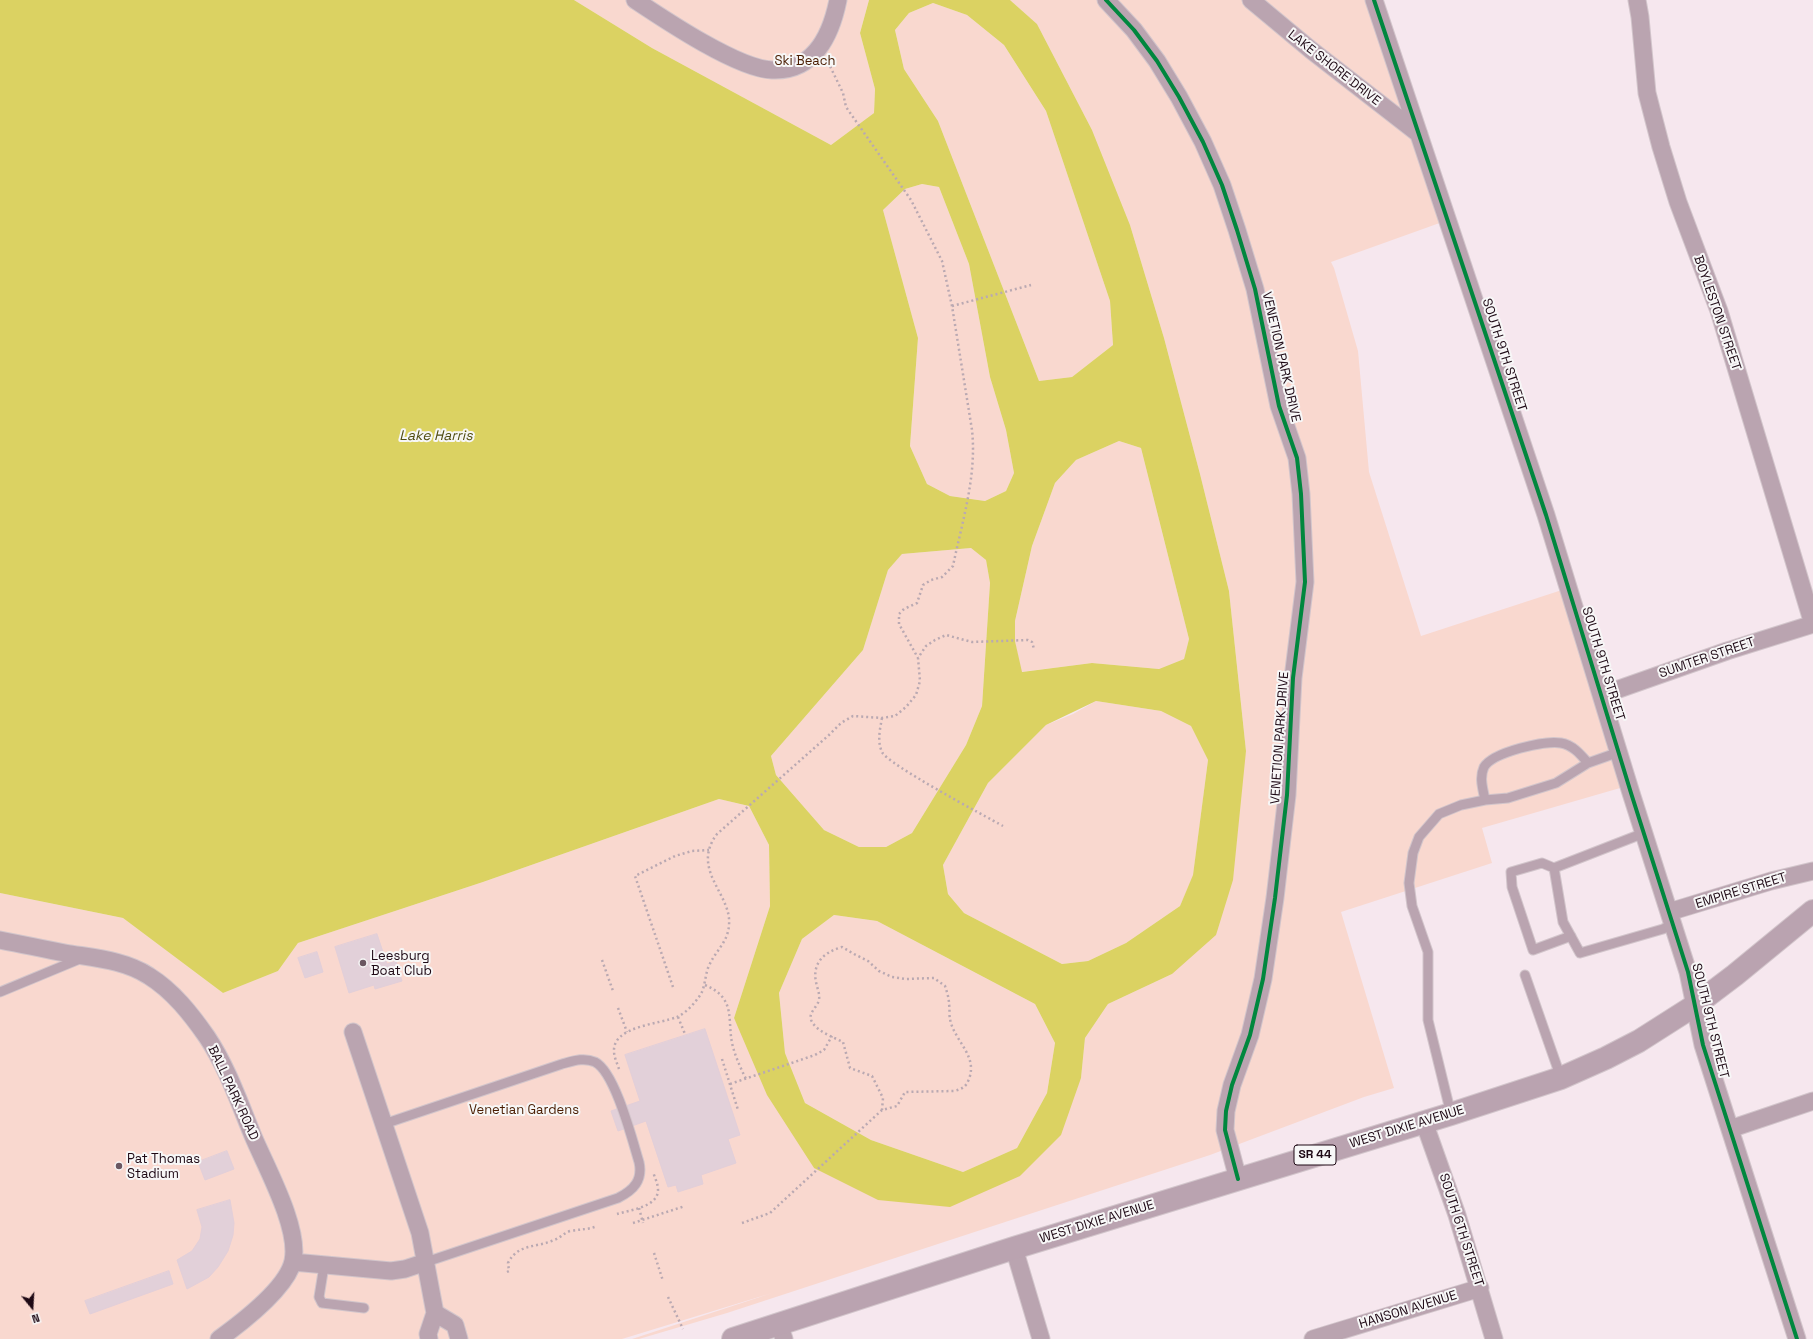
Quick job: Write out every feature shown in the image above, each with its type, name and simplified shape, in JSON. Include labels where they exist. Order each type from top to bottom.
[{"type":"main road","name":"WEST DIXIE AVENUE","points":[[781,1332],[1014,1248],[1451,1114],[1561,1078],[1606,1058],[1639,1040],[1694,1006],[1735,976],[1813,910]]},
{"type":"main road","name":"SR 44","points":[[733,1339],[781,1332]]},
{"type":"street","points":[[635,0],[670,23],[728,56],[756,67],[770,70],[781,70],[797,65],[810,58],[818,50],[828,36],[835,16],[838,0]]},
{"type":"street","name":"VENETION PARK DRIVE","points":[[1106,0],[1134,30],[1157,61],[1179,96],[1203,142],[1222,185],[1255,289],[1279,406],[1297,458],[1301,494],[1305,582],[1293,678],[1287,795],[1273,913],[1263,979],[1250,1035],[1232,1085],[1226,1111],[1225,1130],[1238,1179]]},
{"type":"street","name":"LAKE SHORE DRIVE","points":[[1251,0],[1311,50],[1419,134]]},
{"type":"street","name":"SOUTH 9TH STREET","points":[[1374,0],[1546,515],[1688,972],[1703,1045],[1797,1339]]},
{"type":"street","name":"BOYLESTON STREET","points":[[1636,0],[1640,17],[1647,93],[1661,147],[1678,202],[1719,311],[1813,624]]},
{"type":"street","name":"SUMTER STREET","points":[[1602,695],[1727,651],[1813,624]]},
{"type":"street","name":"EMPIRE STREET","points":[[1671,918],[1771,881],[1813,871]]},
{"type":"street","name":"BALL PARK ROAD","points":[[0,940],[117,962],[136,968],[150,976],[174,996],[190,1014],[208,1039],[231,1082],[284,1204],[294,1249],[293,1262],[287,1275],[273,1293],[256,1310],[219,1339]]},
{"type":"street","points":[[353,1032],[420,1233],[435,1313],[428,1334],[429,1339]]},
{"type":"street","points":[[1730,1129],[1813,1100]]},
{"type":"street","name":"SOUTH 6TH STREET","points":[[1424,1122],[1480,1288],[1494,1339]]},
{"type":"street","points":[[1014,1248],[1041,1339]]},
{"type":"street","points":[[293,1262],[391,1271],[405,1269],[426,1262]]},
{"type":"street","name":"HANSON AVENUE","points":[[1313,1339],[1480,1288]]},
{"type":"street","points":[[435,1313],[455,1325],[459,1339]]},
{"type":"lane","points":[[1485,800],[1481,777],[1488,762],[1495,757],[1518,749],[1562,743],[1576,750],[1588,763]]},
{"type":"lane","points":[[1451,1114],[1428,1020],[1428,952],[1412,906],[1409,884],[1413,853],[1419,837],[1440,814],[1461,805],[1485,800],[1508,798],[1556,783],[1588,763],[1619,752]]},
{"type":"lane","points":[[1571,936],[1533,950],[1512,887],[1512,872],[1542,863],[1554,868],[1644,833]]},
{"type":"lane","points":[[1554,868],[1563,922],[1580,953],[1663,929],[1671,918]]},
{"type":"lane","points":[[0,992],[85,956]]},
{"type":"lane","points":[[1525,975],[1561,1078]]},
{"type":"lane","points":[[384,1124],[562,1064],[589,1060],[600,1065],[612,1081],[639,1162],[640,1175],[637,1183],[633,1189],[618,1198],[426,1262]]},
{"type":"lane","points":[[324,1266],[319,1297],[322,1303],[364,1308]]},
{"type":"path","points":[[620,1074],[614,1051],[615,1044],[620,1037],[626,1032],[678,1016],[695,1002],[705,985],[708,968],[724,942],[729,925],[729,915],[726,906],[711,878],[709,850],[712,840],[731,821],[841,723],[852,716],[882,718],[895,716],[906,707],[916,695],[920,681],[918,658],[899,624],[900,614],[904,609],[917,603],[923,585],[931,580],[942,577],[953,566],[973,467],[974,447],[972,430],[952,306],[942,261],[911,200],[846,107],[843,93],[829,63],[818,50]]},
{"type":"path","points":[[952,306],[1031,285]]},
{"type":"path","points":[[918,658],[926,646],[946,635],[972,642],[1028,640],[1032,642],[1034,649]]},
{"type":"path","points":[[882,718],[879,738],[882,753],[902,768],[1003,826]]},
{"type":"path","points":[[673,987],[635,876],[675,856],[709,850]]},
{"type":"path","points":[[742,1223],[770,1213],[869,1124],[882,1110],[897,1106],[905,1092],[954,1091],[962,1089],[967,1084],[971,1074],[971,1060],[966,1048],[956,1036],[949,1019],[949,1003],[945,986],[934,978],[906,979],[892,977],[879,971],[868,961],[842,946],[833,949],[821,957],[815,968],[819,992],[818,1001],[811,1014],[812,1022],[818,1030],[843,1042],[850,1068],[872,1076],[883,1098],[882,1110]]},
{"type":"path","points":[[602,960],[613,991]]},
{"type":"path","points":[[705,985],[718,993],[727,1005],[731,1017],[733,1047],[746,1079]]},
{"type":"path","points":[[618,1008],[626,1032]]},
{"type":"path","points":[[678,1016],[685,1034]]},
{"type":"path","points":[[730,1084],[807,1058],[824,1050],[832,1036]]},
{"type":"path","points":[[722,1059],[738,1110]]},
{"type":"path","points":[[633,1224],[685,1206]]},
{"type":"path","points":[[639,1208],[643,1221]]},
{"type":"path","points":[[508,1272],[510,1271],[508,1263],[510,1258],[520,1250],[536,1244],[550,1242],[570,1231],[588,1230],[597,1226]]},
{"type":"path","points":[[654,1252],[663,1281]]},
{"type":"path","points":[[668,1297],[683,1329]]},
{"type":"green space","name":"Ski Beach","points":[[574,0],[869,0],[860,33],[875,89],[874,113],[831,145],[652,48]]},
{"type":"green space","name":"Venetian Gardens","points":[[1010,0],[1373,0],[1448,220],[1331,262],[1358,351],[1369,472],[1421,636],[1565,589],[1627,786],[1482,828],[1492,863],[1341,912],[1394,1088],[1364,1097],[1210,1155],[727,1313],[639,1339],[632,1339],[772,1293],[622,1339],[0,1339],[0,893],[123,918],[223,993],[278,971],[298,943],[483,882],[719,799],[749,806],[769,845],[770,906],[734,1018],[814,1168],[1020,1176],[1081,1078],[1085,1038],[1108,1004],[1172,974],[1246,751],[1229,591],[1164,338],[1130,225],[1092,130],[1037,24]]},
{"type":"green space","points":[[933,3],[967,15],[1004,45],[1046,111],[1110,301],[1113,345],[1072,377],[1039,381],[938,121],[904,69],[895,30],[909,13]]},
{"type":"green space","points":[[922,184],[939,187],[969,264],[990,377],[1006,430],[1014,473],[1006,491],[985,501],[950,496],[927,484],[910,446],[918,338],[883,210],[905,189]]},
{"type":"green space","points":[[1119,441],[1141,448],[1189,639],[1184,659],[1159,669],[1092,663],[1021,672],[1015,641],[1015,621],[1032,546],[1055,483],[1076,460]]},
{"type":"green space","points":[[971,548],[986,560],[990,583],[982,706],[966,745],[912,833],[886,847],[859,847],[824,830],[776,775],[771,756],[863,650],[888,570],[902,554]]},
{"type":"green space","points":[[1096,701],[1161,711],[1191,726],[1208,760],[1193,876],[1180,906],[1126,943],[1088,961],[1062,964],[964,913],[948,894],[943,865],[988,783],[1046,725],[1073,714]]},
{"type":"green space","points":[[834,915],[877,921],[1035,1004],[1055,1043],[1047,1093],[1017,1148],[963,1172],[871,1140],[805,1103],[785,1053],[779,993],[802,939]]},
{"type":"water","name":"Lake Harris","points":[[0,0],[574,0],[652,48],[831,145],[874,113],[875,89],[860,33],[869,0],[1010,0],[1037,24],[1092,130],[1130,225],[1164,338],[1229,591],[1246,751],[1233,880],[1216,935],[1172,974],[1108,1004],[1085,1038],[1081,1078],[1061,1135],[1020,1176],[950,1207],[878,1200],[814,1168],[767,1095],[734,1018],[770,906],[769,845],[749,806],[719,799],[483,882],[298,943],[278,971],[223,993],[123,918],[0,893]],"holes":[[[933,3],[967,15],[1004,45],[1046,111],[1110,301],[1113,345],[1072,377],[1039,381],[938,121],[904,69],[895,30],[909,13]],[[922,184],[939,187],[969,264],[990,377],[1006,430],[1014,473],[1006,491],[985,501],[950,496],[927,484],[910,446],[918,338],[883,210],[905,189]],[[1119,441],[1141,448],[1189,639],[1184,659],[1159,669],[1092,663],[1022,672],[1015,641],[1015,621],[1032,546],[1055,483],[1076,460]],[[971,548],[986,560],[990,583],[982,706],[966,745],[912,833],[886,847],[859,847],[824,830],[776,775],[771,756],[863,650],[888,570],[902,554]],[[1096,701],[1161,711],[1191,726],[1208,760],[1193,875],[1180,906],[1126,943],[1088,961],[1062,964],[964,913],[948,894],[943,865],[988,783],[1046,725]],[[834,915],[877,921],[1035,1004],[1055,1043],[1047,1093],[1017,1148],[963,1172],[871,1140],[805,1103],[785,1053],[779,993],[802,939]]]},
{"type":"building","name":"Leesburg Boat Club","points":[[377,934],[387,964],[396,961],[402,981],[375,989],[374,985],[349,993],[335,947]]},
{"type":"building","points":[[317,952],[323,972],[305,978],[298,958]]},
{"type":"building","points":[[705,1029],[740,1135],[728,1139],[736,1163],[701,1175],[703,1184],[678,1192],[676,1185],[668,1187],[646,1121],[618,1131],[611,1111],[640,1101],[625,1055]]},
{"type":"building","points":[[227,1151],[234,1169],[205,1180],[198,1162]]},
{"type":"building","points":[[230,1200],[234,1223],[233,1235],[228,1251],[218,1267],[209,1277],[187,1289],[177,1260],[192,1251],[200,1239],[202,1227],[197,1210]]},
{"type":"building","points":[[169,1271],[173,1284],[90,1314],[85,1301]]},
{"type":"cycle path","points":[[1106,0],[1134,30],[1157,61],[1179,97],[1203,142],[1222,185],[1255,289],[1279,406],[1297,458],[1301,494],[1305,582],[1293,678],[1287,795],[1275,898],[1263,979],[1250,1035],[1232,1085],[1226,1111],[1225,1130],[1238,1179]]},
{"type":"cycle path","points":[[1374,0],[1546,515],[1631,793],[1688,972],[1703,1045],[1797,1339]]},
{"type":"place","name":"Leesburg Boat Club","points":[[363,963]]},
{"type":"place","name":"Pat Thomas Stadium","points":[[119,1166]]}]
